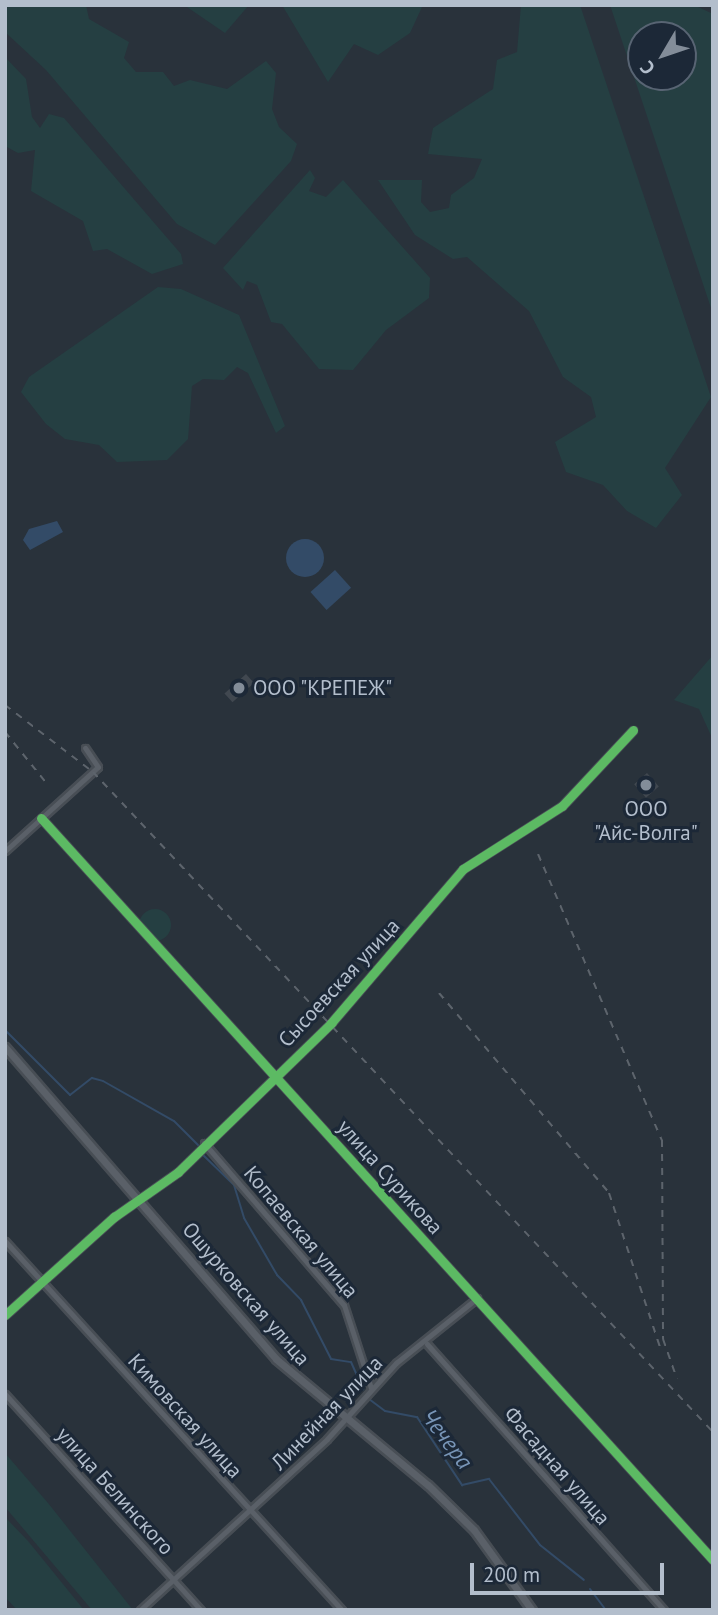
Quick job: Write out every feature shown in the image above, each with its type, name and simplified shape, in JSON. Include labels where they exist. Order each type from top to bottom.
[{"type":"street","name":"Сысоевская улица","points":[[5,1315],[114,1217],[142,1202],[343,1010],[463,869],[562,806],[632,730]]},
{"type":"street","points":[[5,851],[98,767],[85,748]]},
{"type":"street","name":"улица Сурикова","points":[[41,818],[713,1560]]},
{"type":"street","name":"Ошурковская улица","points":[[5,1047],[276,1359],[474,1530],[532,1610]]},
{"type":"street","name":"Копаевская улица","points":[[204,1143],[344,1304],[371,1388]]},
{"type":"street","name":"Кимовская улица","points":[[5,1241],[342,1610]]},
{"type":"street","name":"Линейная улица","points":[[140,1610],[251,1512],[346,1418],[371,1388],[477,1298]]},
{"type":"street","name":"Фасадная улица","points":[[426,1343],[664,1610]]},
{"type":"street","name":"улица Белинского","points":[[5,1394],[201,1610]]},
{"type":"green space","points":[[5,5],[86,5],[89,19],[129,42],[124,58],[136,72],[163,72],[174,86],[190,80],[227,89],[266,61],[276,73],[272,109],[279,127],[297,144],[291,161],[215,245],[177,224],[46,70],[5,32]]},
{"type":"green space","points":[[184,5],[249,5],[225,33]]},
{"type":"green space","points":[[282,5],[442,5],[422,7],[410,33],[378,55],[354,44],[328,82]]},
{"type":"green space","points":[[521,5],[580,5],[711,397],[665,468],[682,495],[656,528],[627,511],[603,485],[566,472],[555,442],[596,417],[591,397],[563,377],[529,311],[467,257],[453,259],[415,235],[378,180],[422,180],[421,202],[430,212],[449,208],[451,195],[474,178],[482,159],[428,154],[433,128],[493,89],[497,60],[517,52]]},
{"type":"green space","points":[[610,5],[694,5],[713,14],[713,314],[639,91],[697,91],[697,21],[627,21],[627,56]]},
{"type":"green space","points":[[5,57],[26,79],[32,117],[40,128],[49,114],[64,118],[181,254],[183,264],[152,274],[107,249],[93,251],[83,221],[31,191],[35,150],[18,153],[5,146]]},
{"type":"green space","points":[[310,170],[315,178],[309,191],[326,197],[343,180],[430,278],[429,298],[386,330],[353,370],[319,369],[282,324],[271,322],[257,285],[247,281],[243,290],[223,268]]},
{"type":"green space","points":[[158,287],[181,289],[239,315],[285,426],[276,433],[248,373],[237,367],[224,380],[203,379],[192,386],[188,439],[167,460],[117,462],[99,445],[65,439],[46,424],[21,392],[29,377]]},
{"type":"green space","points":[[713,655],[713,740],[699,709],[674,700]]},
{"type":"green space","points":[[155,909],[167,913],[171,925],[167,937],[155,941],[143,937],[139,925],[143,913]]},
{"type":"green space","points":[[5,1453],[133,1610],[92,1610],[5,1507]]},
{"type":"green space","points":[[5,1517],[84,1610],[17,1610],[5,1597]]},
{"type":"water","points":[[57,521],[63,532],[30,550],[23,540],[29,529]]},
{"type":"water","points":[[305,539],[318,545],[324,558],[318,571],[305,577],[292,571],[286,558],[292,545]]},
{"type":"water","points":[[335,570],[351,588],[327,610],[310,592]]},
{"type":"building","name":"ООО \"КРЕПЕЖ\"","points":[[246,674],[254,683],[232,702],[224,693]]},
{"type":"building","name":"ООО \"Айс-Волга\"","points":[[647,773],[659,787],[646,798],[634,784]]},
{"type":"waterway","name":"Чечера","points":[[5,1030],[70,1095],[92,1078],[103,1081],[174,1121],[198,1145]]},
{"type":"waterway","name":"Чечера","points":[[202,1154],[234,1185],[244,1218],[277,1275],[301,1300],[331,1359],[351,1362],[363,1389]]},
{"type":"waterway","name":"Чечера","points":[[369,1399],[385,1411],[417,1417],[462,1485],[489,1479],[540,1545],[584,1580]]},
{"type":"waterway","name":"Чечера","points":[[590,1589],[606,1610]]},
{"type":"railway","points":[[5,705],[93,772],[713,1432]]},
{"type":"railway","points":[[5,732],[48,785]]},
{"type":"railway","points":[[538,854],[662,1140],[663,1339],[677,1379]]},
{"type":"railway","points":[[439,993],[609,1193],[661,1350]]},
{"type":"cycle path","points":[[5,1315],[114,1217],[178,1172],[331,1023],[463,869],[562,806],[633,730]]},
{"type":"cycle path","points":[[41,818],[713,1560]]},
{"type":"place","name":"ООО \"КРЕПЕЖ\"","points":[[239,688]]},
{"type":"place","name":"ООО \"Айс-Волга\"","points":[[646,785]]}]
